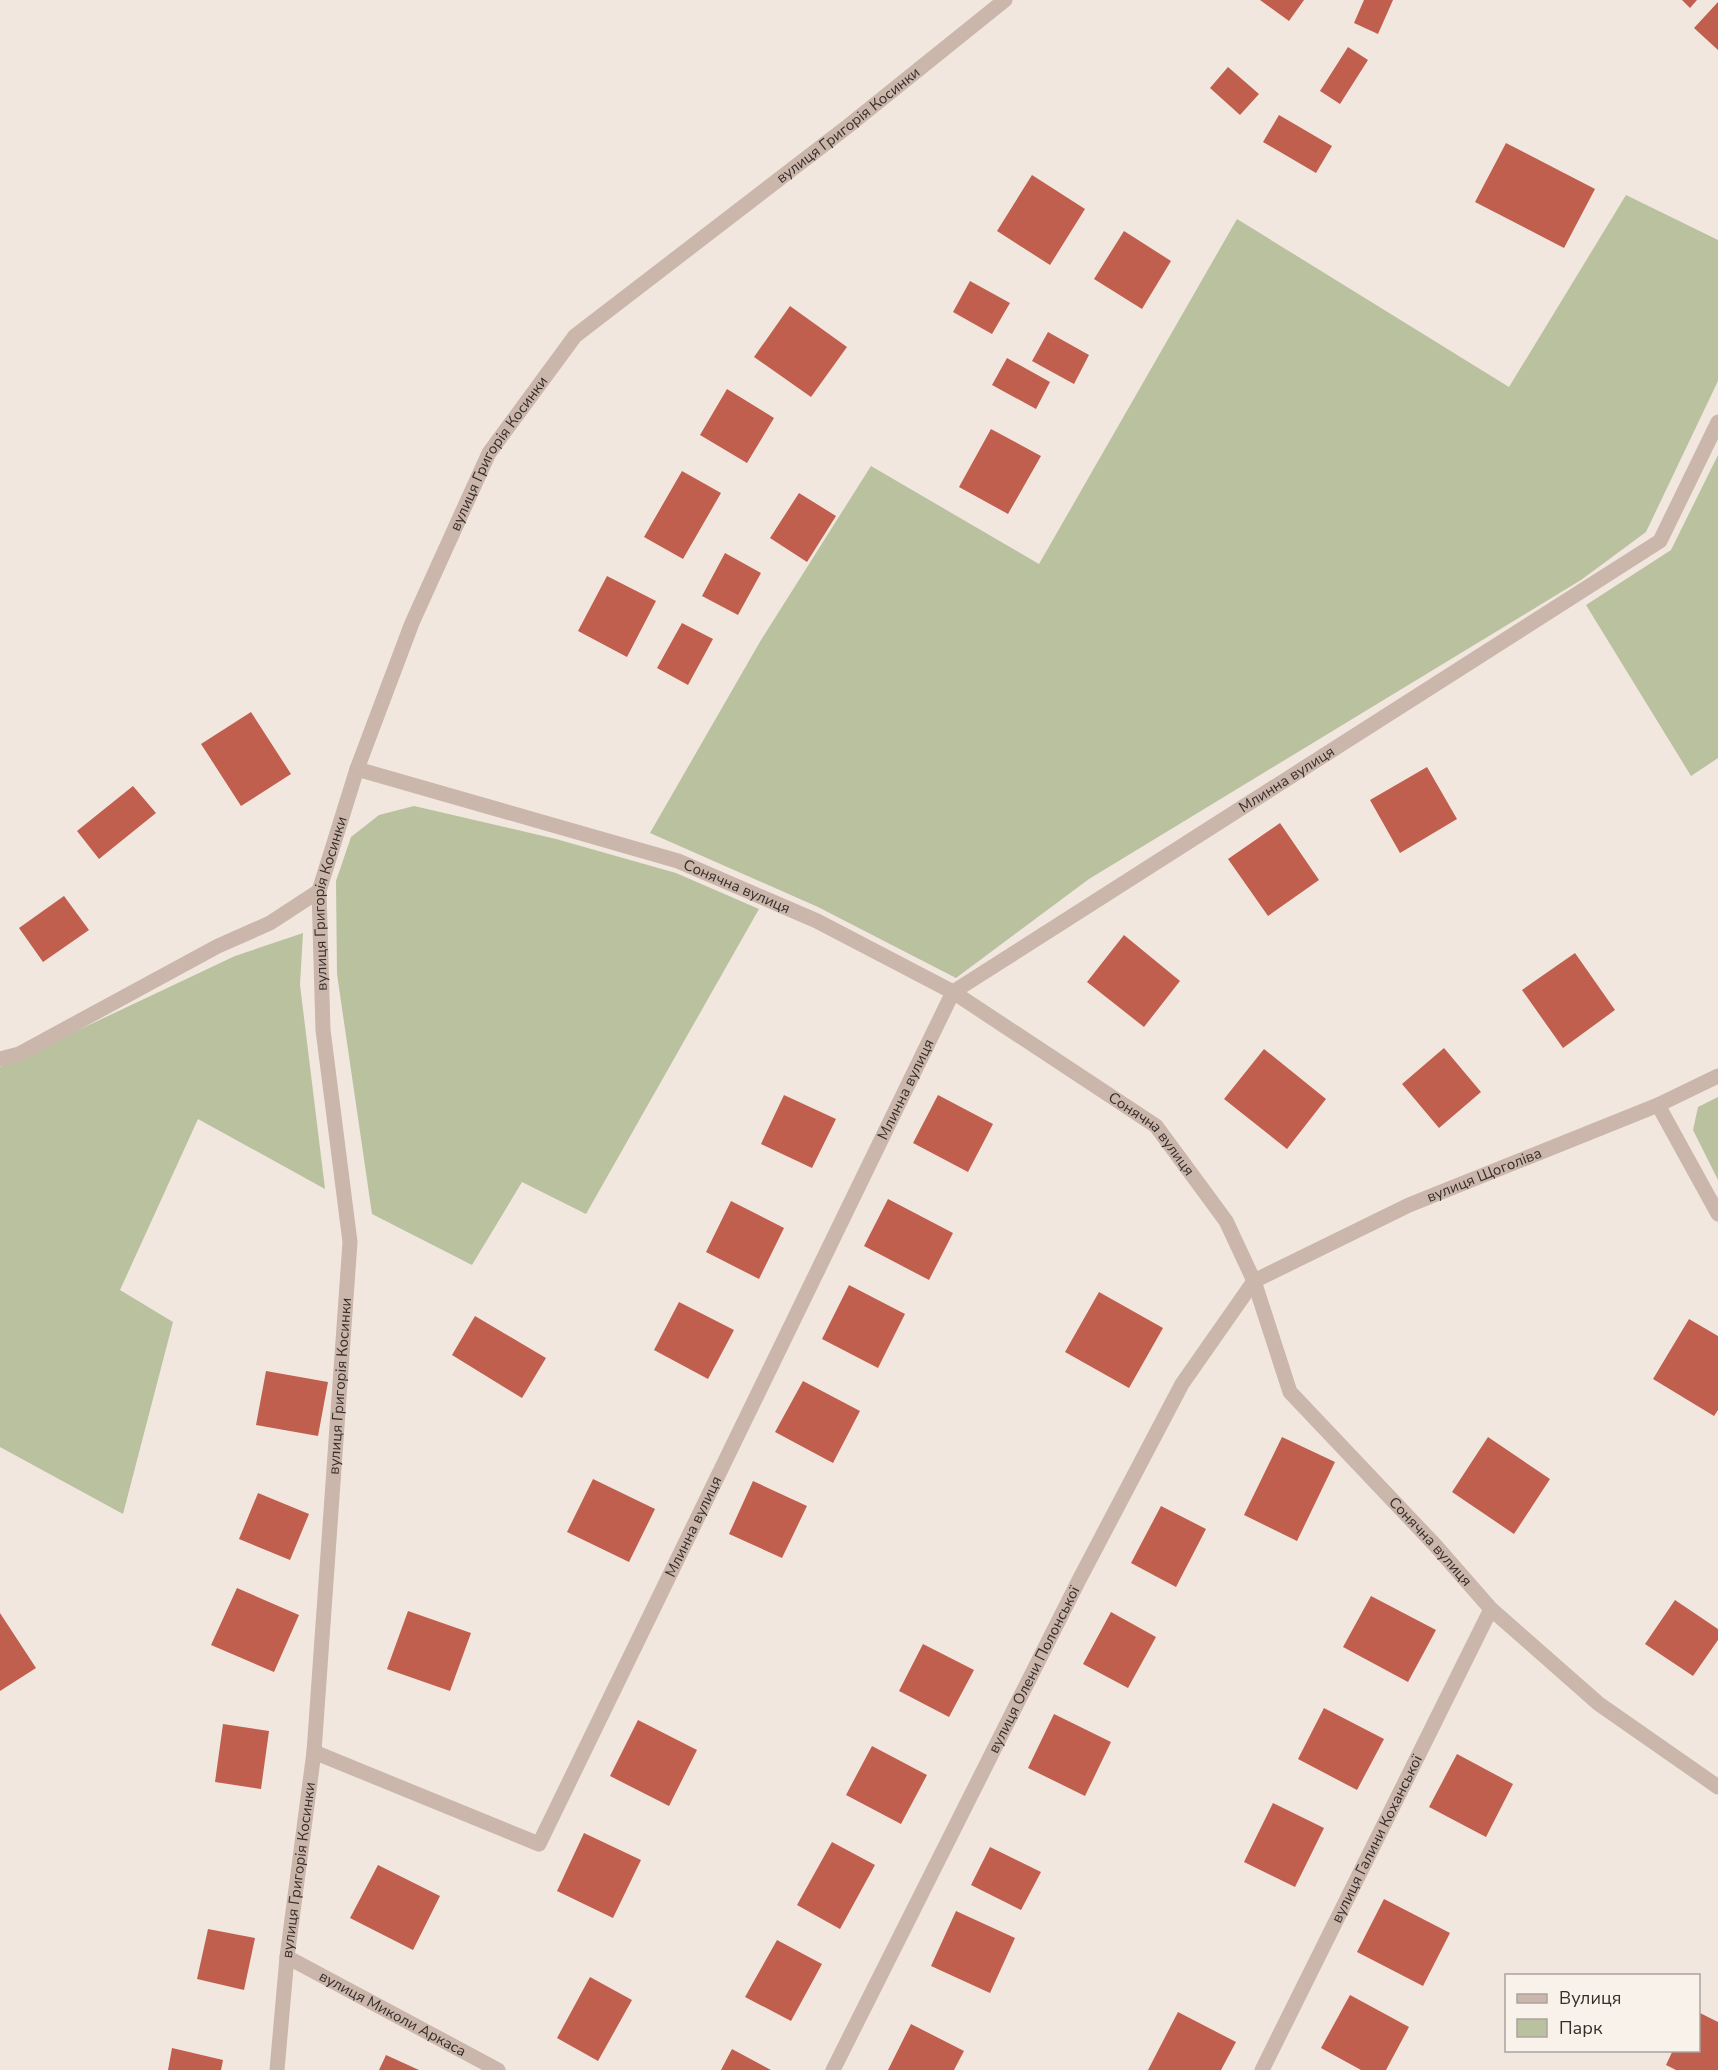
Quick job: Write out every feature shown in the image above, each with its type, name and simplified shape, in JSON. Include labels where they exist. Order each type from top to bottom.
[{"type":"street","name":"вулиця Григорія Косинки","points":[[278,2070],[287,1957],[314,1752],[350,1242],[322,1030],[319,891],[357,769],[412,623],[489,453],[575,336],[847,127],[1005,0]]},
{"type":"street","name":"Млинна вулиця","points":[[314,1752],[539,1844],[953,992],[1660,541],[1718,422]]},
{"type":"street","name":"Сонячна вулиця","points":[[357,769],[678,861],[817,921],[953,992],[1156,1126],[1226,1221],[1254,1281],[1290,1392],[1435,1545],[1491,1609],[1599,1704],[1718,1787]]},
{"type":"street","points":[[0,1059],[19,1054],[218,946],[270,923],[319,891]]},
{"type":"street","name":"вулиця Щоголіва","points":[[1254,1281],[1409,1205],[1658,1105],[1718,1076]]},
{"type":"street","points":[[1658,1105],[1718,1214]]},
{"type":"street","name":"вулиця Олени Полонської","points":[[833,2070],[1079,1581],[1182,1384],[1254,1281]]},
{"type":"street","name":"вулиця Галини Коханської","points":[[1262,2070],[1491,1609]]},
{"type":"street","name":"вулиця Миколи Аркаса","points":[[287,1957],[498,2070]]},
{"type":"green space","points":[[1626,195],[1718,240],[1718,381],[1646,532],[1581,580],[1089,879],[956,978],[818,907],[650,833],[761,640],[871,466],[1039,564],[1237,219],[1509,387]]},
{"type":"green space","points":[[1718,455],[1718,758],[1691,776],[1586,605],[1671,550]]},
{"type":"green space","points":[[414,806],[556,839],[676,873],[759,909],[586,1214],[522,1182],[472,1265],[372,1214],[337,974],[336,881],[351,837],[379,815]]},
{"type":"green space","points":[[303,933],[300,985],[325,1189],[198,1119],[120,1290],[173,1322],[123,1514],[0,1447],[0,1067],[235,956]]},
{"type":"green space","points":[[1718,1097],[1718,1180],[1693,1130],[1698,1107]]},
{"type":"building","points":[[1260,0],[1304,0],[1289,21]]},
{"type":"building","points":[[1364,0],[1393,0],[1378,34],[1354,23]]},
{"type":"building","points":[[1682,0],[1697,0],[1690,8]]},
{"type":"building","points":[[1718,2],[1718,50],[1694,28]]},
{"type":"building","points":[[1348,47],[1368,60],[1340,104],[1320,91]]},
{"type":"building","points":[[1228,67],[1259,94],[1240,115],[1210,88]]},
{"type":"building","points":[[1279,115],[1332,146],[1316,173],[1263,142]]},
{"type":"building","points":[[1506,143],[1595,189],[1564,248],[1475,202]]},
{"type":"building","points":[[1032,175],[1085,209],[1050,265],[997,231]]},
{"type":"building","points":[[1124,231],[1171,261],[1142,309],[1094,279]]},
{"type":"building","points":[[970,281],[1010,303],[992,334],[953,312]]},
{"type":"building","points":[[790,306],[847,347],[811,397],[754,357]]},
{"type":"building","points":[[1048,332],[1089,355],[1074,384],[1032,361]]},
{"type":"building","points":[[1007,358],[1050,382],[1036,409],[992,385]]},
{"type":"building","points":[[727,389],[774,418],[747,463],[700,435]]},
{"type":"building","points":[[991,429],[1041,456],[1008,514],[959,487]]},
{"type":"building","points":[[682,471],[721,493],[683,559],[644,537]]},
{"type":"building","points":[[799,493],[836,516],[807,562],[770,538]]},
{"type":"building","points":[[725,553],[761,573],[738,615],[702,596]]},
{"type":"building","points":[[607,576],[656,601],[627,657],[578,631]]},
{"type":"building","points":[[682,623],[713,639],[688,685],[657,668]]},
{"type":"building","points":[[251,712],[291,774],[241,806],[201,744]]},
{"type":"building","points":[[1427,767],[1457,819],[1400,853],[1370,800]]},
{"type":"building","points":[[133,786],[156,813],[99,859],[77,831]]},
{"type":"building","points":[[1280,823],[1319,880],[1268,916],[1228,859]]},
{"type":"building","points":[[64,896],[89,930],[43,962],[19,928]]},
{"type":"building","points":[[1124,935],[1180,981],[1144,1027],[1087,982]]},
{"type":"building","points":[[1575,953],[1615,1010],[1563,1048],[1522,990]]},
{"type":"building","points":[[1444,1048],[1481,1092],[1439,1128],[1402,1084]]},
{"type":"building","points":[[1264,1049],[1326,1099],[1287,1149],[1224,1099]]},
{"type":"building","points":[[784,1095],[836,1119],[812,1168],[761,1144]]},
{"type":"building","points":[[938,1095],[993,1124],[968,1172],[913,1143]]},
{"type":"building","points":[[888,1199],[953,1233],[929,1280],[864,1246]]},
{"type":"building","points":[[731,1201],[784,1228],[759,1279],[706,1252]]},
{"type":"building","points":[[849,1285],[905,1314],[878,1368],[822,1339]]},
{"type":"building","points":[[1099,1292],[1163,1328],[1129,1388],[1065,1352]]},
{"type":"building","points":[[679,1302],[734,1330],[708,1379],[654,1350]]},
{"type":"building","points":[[475,1316],[546,1358],[522,1398],[452,1355]]},
{"type":"building","points":[[1689,1319],[1718,1336],[1718,1410],[1714,1416],[1653,1379]]},
{"type":"building","points":[[266,1371],[328,1382],[318,1436],[256,1425]]},
{"type":"building","points":[[803,1381],[860,1411],[833,1463],[775,1432]]},
{"type":"building","points":[[1282,1437],[1335,1462],[1297,1541],[1244,1515]]},
{"type":"building","points":[[1488,1437],[1550,1479],[1514,1534],[1452,1492]]},
{"type":"building","points":[[593,1479],[655,1509],[629,1562],[567,1532]]},
{"type":"building","points":[[753,1481],[807,1506],[782,1558],[729,1534]]},
{"type":"building","points":[[258,1493],[309,1514],[290,1560],[239,1539]]},
{"type":"building","points":[[1161,1506],[1206,1529],[1176,1587],[1131,1563]]},
{"type":"building","points":[[237,1588],[299,1615],[274,1672],[211,1645]]},
{"type":"building","points":[[1371,1596],[1436,1630],[1408,1682],[1343,1647]]},
{"type":"building","points":[[1675,1600],[1718,1629],[1718,1640],[1693,1676],[1645,1644]]},
{"type":"building","points":[[408,1611],[471,1633],[450,1691],[387,1669]]},
{"type":"building","points":[[1111,1612],[1156,1637],[1128,1688],[1083,1664]]},
{"type":"building","points":[[0,1613],[36,1668],[0,1691]]},
{"type":"building","points":[[923,1644],[974,1670],[949,1717],[899,1691]]},
{"type":"building","points":[[1324,1708],[1384,1739],[1357,1790],[1298,1759]]},
{"type":"building","points":[[1054,1714],[1111,1742],[1085,1796],[1028,1768]]},
{"type":"building","points":[[638,1720],[697,1750],[669,1806],[610,1776]]},
{"type":"building","points":[[223,1724],[269,1731],[261,1789],[215,1782]]},
{"type":"building","points":[[872,1746],[927,1775],[901,1824],[846,1795]]},
{"type":"building","points":[[1457,1754],[1513,1784],[1486,1837],[1429,1807]]},
{"type":"building","points":[[1273,1803],[1324,1828],[1295,1887],[1244,1862]]},
{"type":"building","points":[[584,1833],[641,1860],[613,1918],[557,1891]]},
{"type":"building","points":[[832,1842],[875,1865],[840,1929],[797,1905]]},
{"type":"building","points":[[990,1847],[1041,1872],[1021,1910],[971,1885]]},
{"type":"building","points":[[378,1865],[440,1896],[413,1950],[350,1918]]},
{"type":"building","points":[[1384,1899],[1450,1933],[1423,1986],[1357,1952]]},
{"type":"building","points":[[956,1911],[1015,1938],[990,1993],[931,1966]]},
{"type":"building","points":[[208,1929],[255,1938],[244,1990],[197,1979]]},
{"type":"building","points":[[777,1940],[822,1964],[791,2021],[745,1997]]},
{"type":"building","points":[[590,1977],[632,2000],[598,2061],[557,2038]]},
{"type":"building","points":[[1350,1995],[1409,2027],[1386,2070],[1361,2070],[1321,2048]]},
{"type":"building","points":[[1178,2012],[1236,2042],[1221,2070],[1148,2070]]},
{"type":"building","points":[[1700,2013],[1718,2022],[1718,2070],[1676,2070],[1666,2065],[1672,2052],[1700,2052]]},
{"type":"building","points":[[911,2024],[964,2051],[954,2070],[888,2070]]},
{"type":"building","points":[[172,2048],[223,2060],[221,2070],[168,2070]]},
{"type":"building","points":[[732,2049],[771,2070],[721,2070]]},
{"type":"building","points":[[386,2055],[419,2070],[379,2070]]}]
